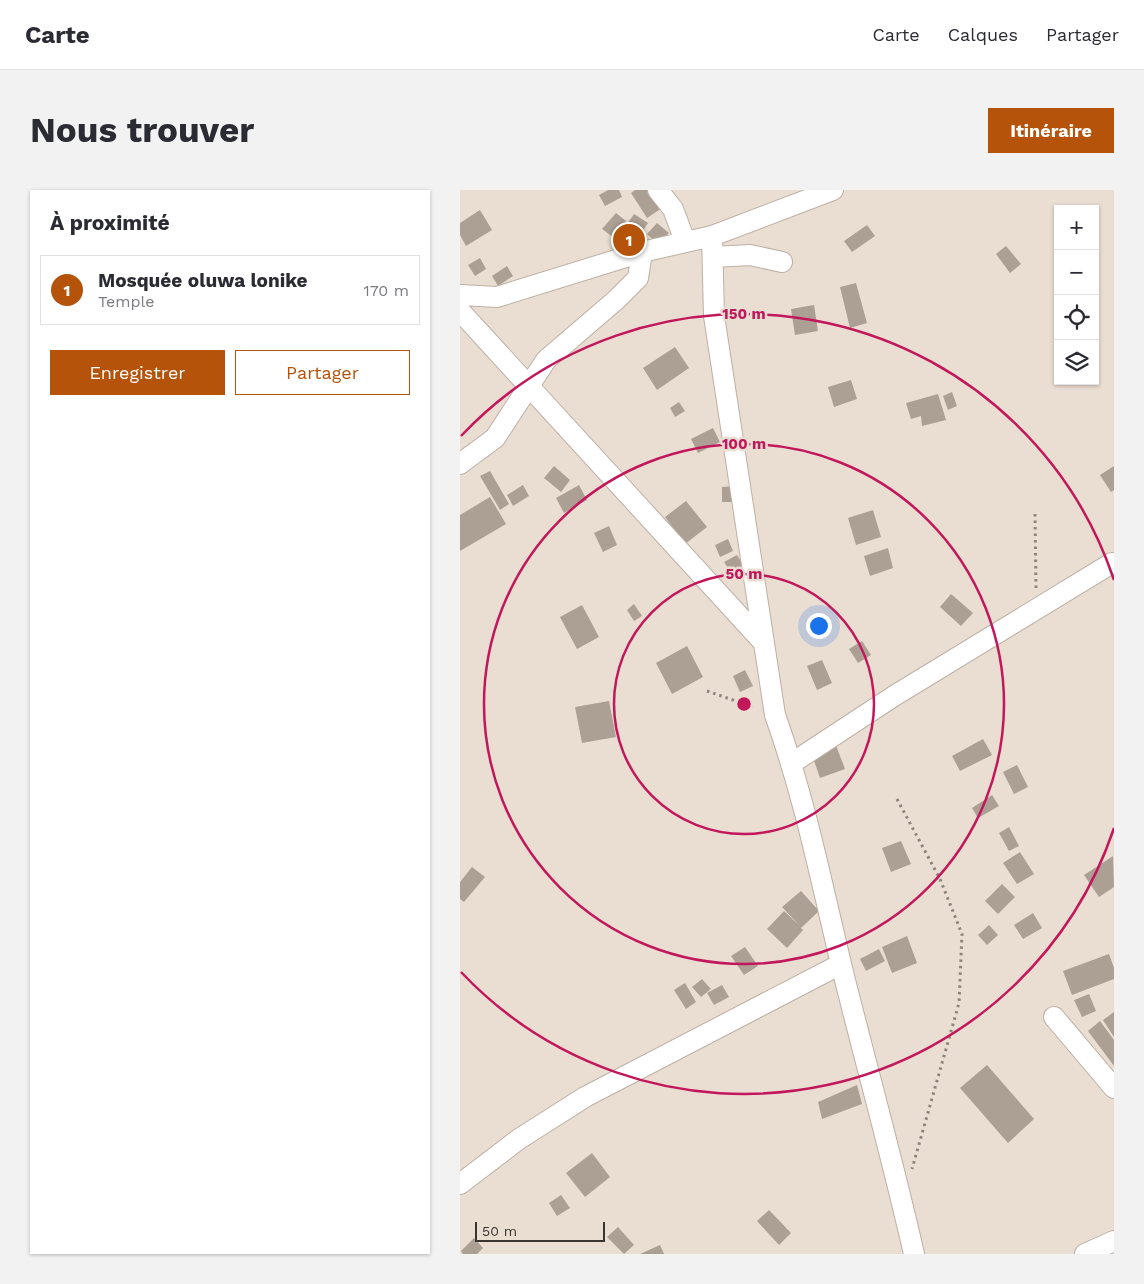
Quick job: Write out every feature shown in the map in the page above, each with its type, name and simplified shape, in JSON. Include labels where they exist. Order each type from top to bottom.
[{"type":"street","points":[[658,190],[673,209],[685,241]]},
{"type":"street","points":[[460,295],[497,297],[642,252],[712,236],[819,192]]},
{"type":"street","points":[[712,236],[714,316],[775,715],[792,763],[815,849],[841,964],[914,1254]]},
{"type":"street","points":[[460,464],[495,438],[546,360],[616,300],[638,278],[642,252]]},
{"type":"street","points":[[713,257],[750,255],[782,262]]},
{"type":"street","points":[[460,311],[644,511],[698,574],[764,643]]},
{"type":"street","points":[[792,763],[894,696],[1112,563]]},
{"type":"street","points":[[460,1184],[519,1139],[585,1098],[841,964]]},
{"type":"street","points":[[1054,1017],[1114,1088]]},
{"type":"street","points":[[1085,1254],[1114,1242]]},
{"type":"path","points":[[1035,514],[1037,608]]},
{"type":"path","points":[[707,691],[775,715]]},
{"type":"path","points":[[897,799],[940,879],[962,934],[959,1003],[911,1174]]},
{"type":"building","points":[[608,190],[619,190],[622,197],[605,206],[599,195]]},
{"type":"building","points":[[635,190],[650,190],[662,208],[647,218],[631,193]]},
{"type":"building","points":[[480,210],[492,230],[466,246],[460,235],[460,223]]},
{"type":"building","points":[[616,213],[626,221],[613,237],[602,229]]},
{"type":"building","points":[[634,214],[648,223],[628,253],[614,244]]},
{"type":"building","points":[[657,223],[669,233],[658,244],[647,234]]},
{"type":"building","points":[[867,225],[875,236],[852,252],[844,241]]},
{"type":"building","points":[[1006,246],[1021,264],[1010,273],[996,254]]},
{"type":"building","points":[[480,258],[486,269],[475,276],[468,265]]},
{"type":"building","points":[[507,266],[513,276],[498,286],[492,276]]},
{"type":"building","points":[[856,283],[867,323],[850,328],[840,287]]},
{"type":"building","points":[[814,305],[818,331],[795,335],[791,309]]},
{"type":"building","points":[[675,347],[689,368],[657,390],[643,368]]},
{"type":"building","points":[[851,380],[857,399],[834,407],[828,387]]},
{"type":"building","points":[[952,392],[957,406],[948,410],[943,396]]},
{"type":"building","points":[[938,394],[946,420],[922,426],[921,416],[911,419],[906,403]]},
{"type":"building","points":[[679,402],[685,411],[675,417],[670,408]]},
{"type":"building","points":[[713,428],[720,442],[698,453],[691,439]]},
{"type":"building","points":[[554,466],[570,480],[561,492],[544,478]]},
{"type":"building","points":[[1114,466],[1114,490],[1111,492],[1100,475]]},
{"type":"building","points":[[490,471],[509,504],[500,510],[480,476]]},
{"type":"building","points":[[523,485],[529,496],[513,506],[507,495]]},
{"type":"building","points":[[579,485],[587,500],[564,513],[556,498]]},
{"type":"building","points":[[739,486],[739,502],[722,502],[722,487]]},
{"type":"building","points":[[490,497],[506,524],[460,551],[460,515]]},
{"type":"building","points":[[686,501],[707,527],[685,544],[665,517]]},
{"type":"building","points":[[873,510],[881,537],[856,545],[848,518]]},
{"type":"building","points":[[609,526],[617,545],[603,552],[594,533]]},
{"type":"building","points":[[728,539],[733,551],[720,557],[715,545]]},
{"type":"building","points":[[888,548],[893,568],[870,576],[864,556]]},
{"type":"building","points":[[737,555],[748,572],[735,579],[724,562]]},
{"type":"building","points":[[951,594],[973,613],[961,626],[940,607]]},
{"type":"building","points":[[634,604],[642,616],[634,621],[627,610]]},
{"type":"building","points":[[582,605],[599,637],[577,649],[560,617]]},
{"type":"building","points":[[862,641],[871,655],[858,663],[849,649]]},
{"type":"building","points":[[687,646],[703,677],[672,694],[656,663]]},
{"type":"building","points":[[822,660],[832,683],[817,690],[807,666]]},
{"type":"building","points":[[745,670],[753,686],[740,692],[733,676]]},
{"type":"building","points":[[609,701],[616,737],[582,743],[575,707]]},
{"type":"building","points":[[983,739],[992,755],[960,771],[952,756]]},
{"type":"building","points":[[835,743],[845,769],[820,778],[811,752]]},
{"type":"building","points":[[1017,765],[1028,787],[1014,794],[1003,772]]},
{"type":"building","points":[[992,795],[999,806],[978,818],[972,808]]},
{"type":"building","points":[[1009,827],[1019,846],[1009,851],[999,833]]},
{"type":"building","points":[[901,841],[911,864],[891,872],[882,848]]},
{"type":"building","points":[[1020,852],[1034,874],[1017,884],[1003,863]]},
{"type":"building","points":[[1113,856],[1114,887],[1099,897],[1084,875]]},
{"type":"building","points":[[472,867],[485,877],[464,902],[460,899],[460,882]]},
{"type":"building","points":[[1002,884],[1015,897],[998,914],[985,901]]},
{"type":"building","points":[[801,891],[819,911],[801,928],[803,930],[787,948],[767,929],[784,911],[799,925],[782,907]]},
{"type":"building","points":[[1033,913],[1042,928],[1023,939],[1014,925]]},
{"type":"building","points":[[989,925],[998,935],[987,945],[978,935]]},
{"type":"building","points":[[907,936],[917,963],[892,973],[882,947]]},
{"type":"building","points":[[745,947],[758,966],[744,975],[731,956]]},
{"type":"building","points":[[879,949],[885,961],[866,971],[860,959]]},
{"type":"building","points":[[1109,954],[1114,968],[1114,979],[1072,995],[1063,971]]},
{"type":"building","points":[[702,979],[711,989],[701,997],[692,987]]},
{"type":"building","points":[[685,983],[696,1002],[686,1009],[674,990]]},
{"type":"building","points":[[722,985],[729,997],[714,1005],[707,993]]},
{"type":"building","points":[[1089,994],[1096,1011],[1082,1017],[1074,1000]]},
{"type":"building","points":[[1114,1012],[1114,1037],[1103,1020]]},
{"type":"building","points":[[1100,1021],[1114,1040],[1114,1066],[1088,1031]]},
{"type":"building","points":[[987,1065],[1034,1119],[1008,1143],[960,1088]]},
{"type":"building","points":[[857,1085],[862,1104],[822,1119],[818,1102]]},
{"type":"building","points":[[592,1153],[610,1177],[585,1197],[566,1173]]},
{"type":"building","points":[[561,1195],[570,1208],[557,1216],[549,1203]]},
{"type":"building","points":[[769,1210],[791,1233],[779,1245],[757,1221]]},
{"type":"building","points":[[618,1227],[634,1245],[624,1254],[607,1237]]},
{"type":"building","points":[[474,1238],[483,1248],[477,1254],[463,1254],[461,1251]]},
{"type":"building","points":[[660,1245],[664,1254],[640,1254]]},
{"type":"place","name":"Mosquée oluwa lonike","points":[[629,240]]}]
